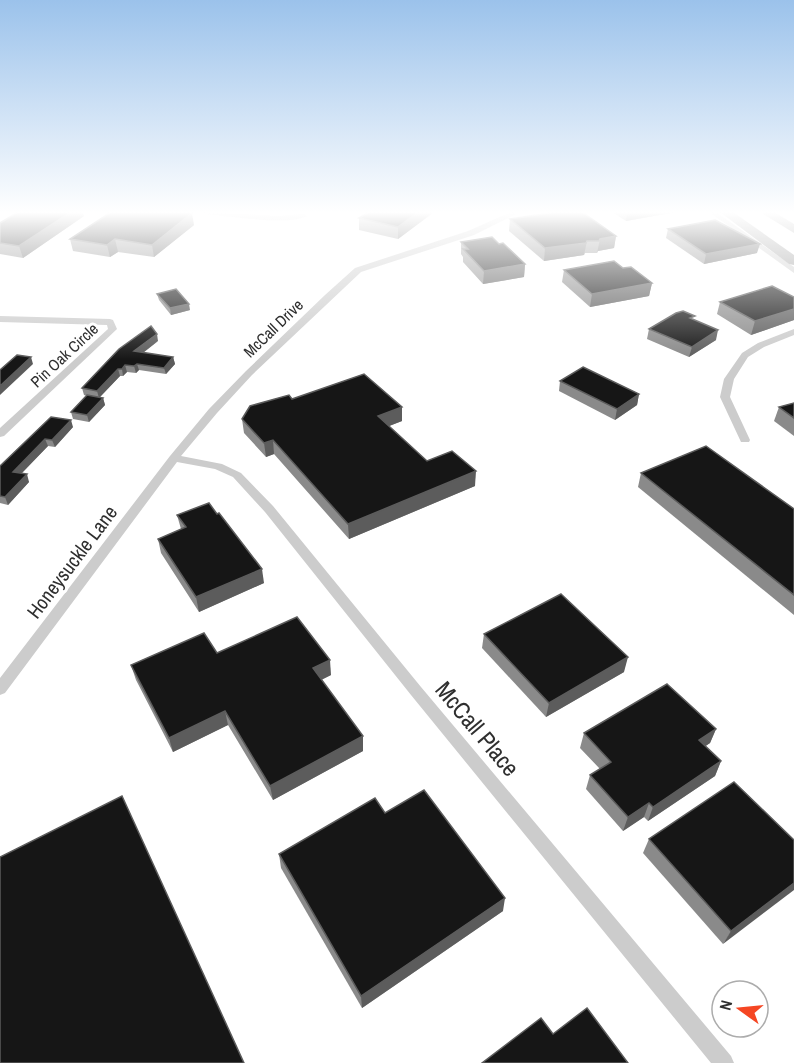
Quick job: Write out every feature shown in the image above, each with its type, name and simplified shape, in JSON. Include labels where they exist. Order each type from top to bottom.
[{"type":"street","name":"McCall Drive","points":[[174,458],[249,373],[358,270],[380,262]]},
{"type":"street","points":[[781,262],[794,271]]},
{"type":"street","name":"Pin Oak Circle","points":[[0,319],[110,321],[113,329],[0,434]]},
{"type":"street","points":[[745,440],[725,397],[729,379],[745,355],[761,345],[794,332]]},
{"type":"street","name":"Honeysuckle Lane","points":[[0,689],[174,458]]},
{"type":"street","name":"McCall Place","points":[[174,458],[218,466],[237,476],[269,509],[416,691],[724,1063]]},
{"type":"building","points":[[475,262],[522,262],[525,264],[484,271]]},
{"type":"building","points":[[615,262],[623,268],[631,267],[652,283],[592,294],[564,270]]},
{"type":"building","points":[[772,286],[794,297],[794,309],[755,321],[720,302]]},
{"type":"building","points":[[176,289],[189,304],[170,308],[157,294]]},
{"type":"building","points":[[683,311],[695,316],[690,318],[718,330],[692,347],[649,329]]},
{"type":"building","points":[[151,326],[157,334],[134,351],[173,357],[164,368],[137,364],[125,365],[122,369],[118,369],[97,391],[82,388],[119,349]]},
{"type":"building","points":[[17,355],[31,357],[0,386],[0,370]]},
{"type":"building","points":[[583,367],[639,394],[617,409],[560,381]]},
{"type":"building","points":[[364,374],[402,407],[378,416],[427,461],[452,451],[476,471],[348,524],[273,440],[264,443],[242,419],[250,406],[289,395],[292,399]]},
{"type":"building","points":[[87,395],[103,398],[87,415],[71,412]]},
{"type":"building","points":[[794,403],[794,418],[779,407]]},
{"type":"building","points":[[51,417],[71,420],[52,440],[45,439],[13,472],[27,474],[5,497],[0,496],[0,466]]},
{"type":"building","points":[[706,446],[794,509],[794,595],[641,473]]},
{"type":"building","points":[[209,503],[262,569],[196,597],[158,539],[186,527],[177,515]]},
{"type":"building","points":[[561,594],[628,657],[549,703],[484,634]]},
{"type":"building","points":[[297,617],[330,660],[313,668],[363,736],[270,786],[225,711],[169,738],[131,665],[204,633],[217,653]]},
{"type":"building","points":[[667,684],[716,729],[699,740],[721,761],[653,807],[649,803],[628,817],[590,775],[611,762],[584,733]]},
{"type":"building","points":[[734,782],[794,840],[794,883],[731,931],[649,839]]},
{"type":"building","points":[[424,790],[505,898],[361,996],[279,854],[375,798],[385,813]]},
{"type":"building","points":[[122,796],[244,1063],[0,1063],[0,857]]},
{"type":"building","points":[[587,1008],[628,1063],[482,1063],[541,1018],[553,1034]]}]
